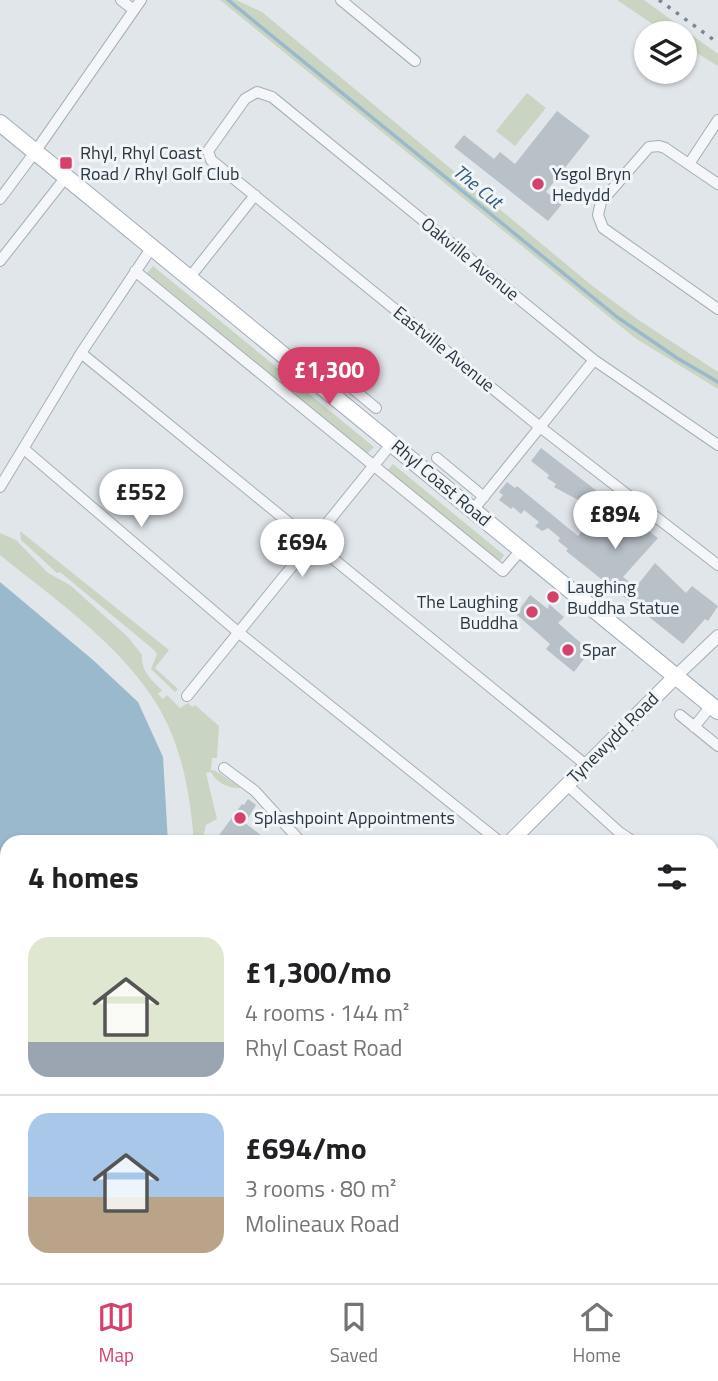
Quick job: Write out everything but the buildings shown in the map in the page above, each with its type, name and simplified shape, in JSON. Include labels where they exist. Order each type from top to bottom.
[{"type":"main road","name":"Rhyl Coast Road","points":[[0,123],[715,709]]},
{"type":"main road","name":"Tynewydd Road","points":[[517,835],[675,677]]},
{"type":"street","points":[[121,0],[134,10]]},
{"type":"street","points":[[0,199],[141,0]]},
{"type":"street","points":[[341,0],[415,61]]},
{"type":"street","name":"Oakville Avenue","points":[[230,120],[245,99],[257,92],[272,97],[594,360],[718,445]]},
{"type":"street","name":"Eastville Avenue","points":[[230,120],[208,151],[211,160],[540,427],[718,565]]},
{"type":"street","points":[[689,163],[718,120]]},
{"type":"street","points":[[718,184],[665,148],[649,147],[611,189],[599,208],[599,221],[603,228],[718,309]]},
{"type":"street","points":[[0,261],[66,177]]},
{"type":"street","points":[[190,277],[255,195]]},
{"type":"street","points":[[0,487],[81,353],[152,247]]},
{"type":"street","points":[[135,271],[503,571],[521,550]]},
{"type":"street","points":[[81,353],[586,765]]},
{"type":"street","points":[[473,510],[594,360]]},
{"type":"street","points":[[318,382],[329,369],[376,408]]},
{"type":"street","points":[[187,696],[392,443]]},
{"type":"street","points":[[24,449],[238,632],[491,835]]},
{"type":"street","points":[[437,458],[484,497]]},
{"type":"street","name":"Tynewydd Road","points":[[675,677],[718,636]]},
{"type":"street","points":[[694,727],[715,709]]},
{"type":"street","points":[[680,715],[718,746]]},
{"type":"street","points":[[224,768],[244,775],[295,835]]},
{"type":"street","points":[[566,784],[624,835]]},
{"type":"green space","points":[[220,0],[236,0],[262,12],[590,284],[637,319],[718,372],[718,389],[635,338]]},
{"type":"green space","points":[[617,0],[644,0],[673,21],[648,21]]},
{"type":"green space","points":[[697,39],[718,54],[718,66],[697,53]]},
{"type":"green space","points":[[527,93],[546,108],[515,146],[496,131]]},
{"type":"green space","points":[[153,266],[374,447],[367,454],[147,273]]},
{"type":"green space","points":[[393,464],[504,555],[499,563],[387,471]]},
{"type":"green space","points":[[20,531],[169,650],[155,668],[178,689],[175,692],[151,669],[157,654],[154,650],[60,572],[57,573],[21,540]]},
{"type":"green space","points":[[0,533],[16,540],[48,573],[70,585],[128,637],[142,655],[143,666],[148,675],[162,690],[158,694],[163,699],[167,695],[180,708],[188,703],[192,707],[195,705],[219,726],[217,758],[212,758],[211,770],[241,788],[224,784],[211,772],[206,773],[217,819],[206,825],[204,835],[193,835],[190,806],[178,753],[165,719],[141,681],[84,623],[0,555]]},
{"type":"water","points":[[0,582],[93,660],[138,702],[163,757],[168,835],[0,835]]},
{"type":"waterway","name":"The Cut","points":[[228,0],[617,317],[718,382]]},
{"type":"railway","points":[[659,0],[718,43]]},
{"type":"place","name":"Rhyl, Rhyl Coast Road / Rhyl Golf Club","points":[[66,163]]},
{"type":"place","name":"Ysgol Bryn Hedydd","points":[[538,184]]},
{"type":"place","name":"Laughing Buddha Statue","points":[[553,597]]},
{"type":"place","name":"The Laughing Buddha","points":[[532,612]]},
{"type":"place","name":"Spar","points":[[568,650]]},
{"type":"place","name":"Splashpoint Appointments","points":[[240,818]]}]
